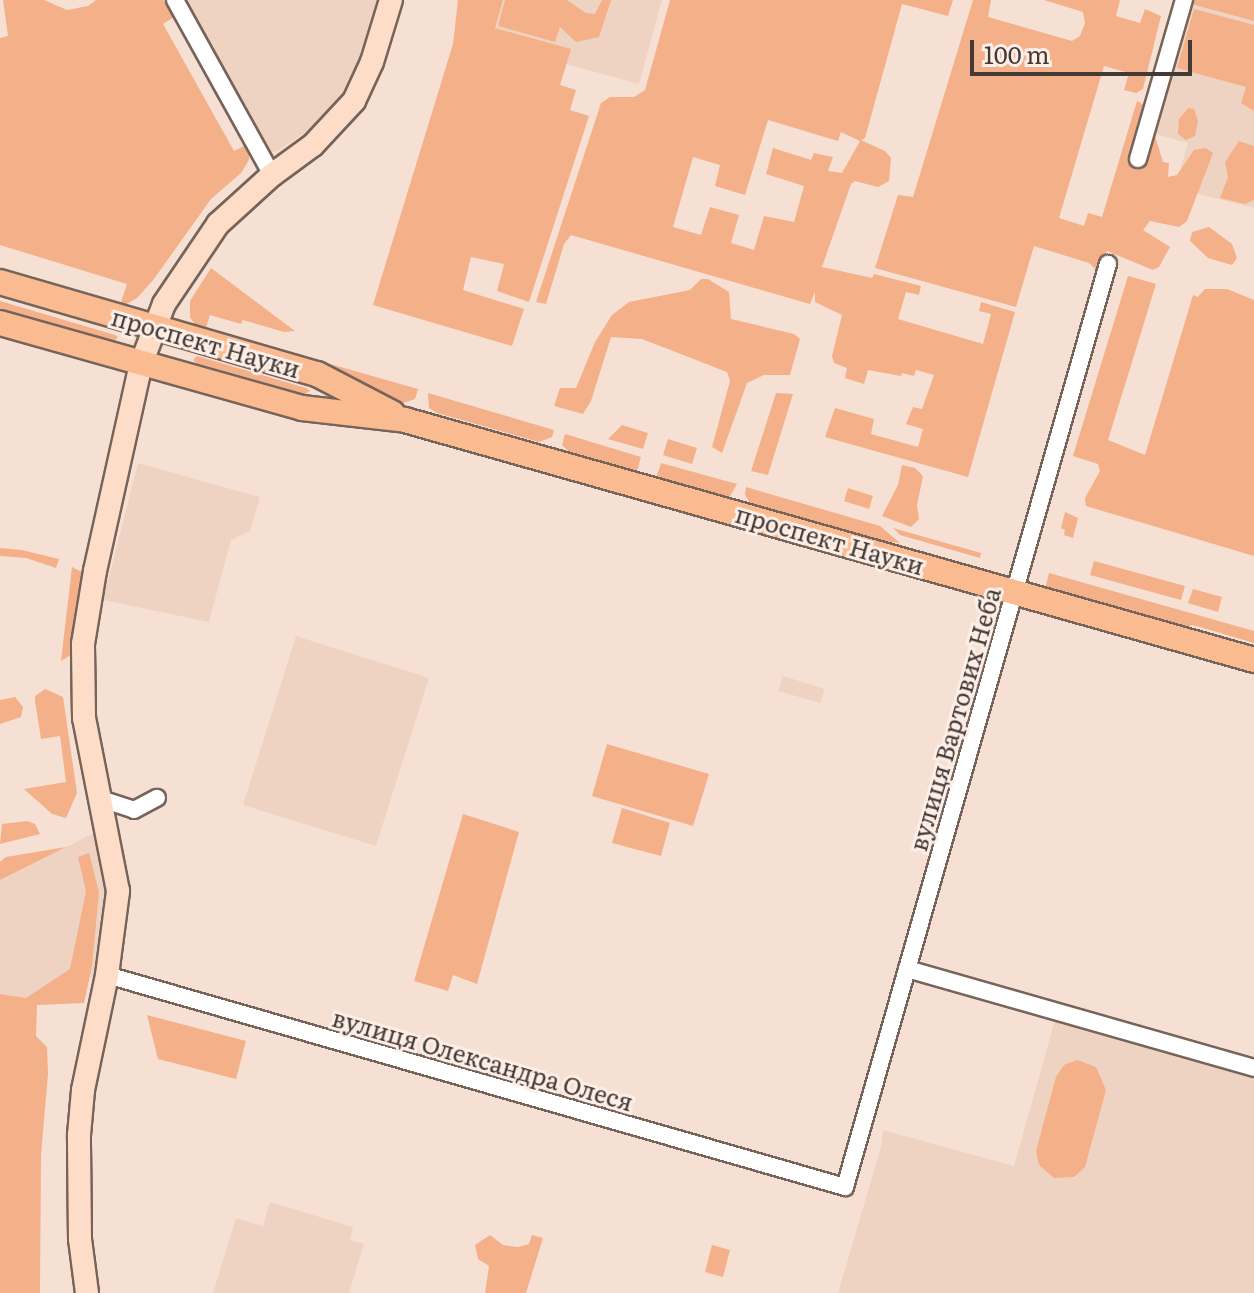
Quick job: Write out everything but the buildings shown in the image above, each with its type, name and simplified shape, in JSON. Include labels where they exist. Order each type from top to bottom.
[{"type":"main road","name":"проспект Науки","points":[[0,282],[317,374],[405,420]]},
{"type":"main road","name":"проспект Науки","points":[[0,323],[302,408],[405,420],[1254,660]]},
{"type":"street","points":[[175,0],[272,175]]},
{"type":"street","points":[[87,1293],[78,1197],[79,1135],[83,1090],[107,975],[118,891],[84,718],[83,644],[95,571],[141,364],[153,327],[175,284],[218,224],[272,175],[313,145],[354,101],[372,62],[391,0]]},
{"type":"street","points":[[1138,159],[1184,0]]},
{"type":"street","name":"вулиця Вартових Неба","points":[[845,1187],[1108,264]]},
{"type":"street","points":[[98,798],[134,810],[157,798]]},
{"type":"street","points":[[907,969],[1254,1068]]},
{"type":"street","name":"вулиця Олександра Олеся","points":[[107,975],[845,1187]]},
{"type":"shaded area","points":[[3,0],[44,0],[67,10],[88,6],[96,0],[163,0],[174,17],[163,24],[234,151],[246,145],[249,152],[249,160],[241,173],[211,199],[154,279],[137,298],[125,305],[120,305],[127,284],[0,245],[0,38],[8,36]]},
{"type":"shaded area","points":[[185,0],[382,0],[363,64],[348,92],[306,132],[278,151],[271,152]]},
{"type":"shaded area","points":[[458,0],[503,0],[495,28],[571,49],[560,85],[576,90],[570,110],[589,116],[529,302],[497,291],[504,264],[471,257],[463,290],[524,309],[512,346],[373,305],[453,44]]},
{"type":"shaded area","points":[[482,0],[662,0],[639,84],[472,38]]},
{"type":"shaded area","points":[[505,0],[567,0],[586,13],[595,14],[602,0],[611,0],[599,37],[576,42],[560,27],[555,42],[498,26]]},
{"type":"shaded area","points":[[670,0],[953,0],[948,16],[902,4],[865,138],[861,140],[885,151],[891,158],[889,181],[878,187],[855,181],[851,184],[822,267],[872,278],[874,274],[921,286],[919,295],[906,292],[898,319],[983,344],[991,314],[979,311],[981,302],[1015,312],[968,477],[825,437],[835,408],[874,419],[871,434],[918,447],[923,429],[906,424],[913,407],[922,409],[934,375],[916,370],[914,376],[902,373],[901,376],[868,370],[864,384],[845,378],[847,368],[834,363],[832,356],[842,315],[815,302],[815,292],[810,304],[571,235],[564,244],[546,304],[536,302],[601,103],[610,97],[634,97],[645,90]],"holes":[[[768,120],[838,141],[841,132],[860,141],[842,173],[828,171],[833,157],[814,153],[811,160],[773,148],[766,174],[804,186],[794,222],[764,216],[754,250],[731,243],[739,215],[710,207],[701,235],[673,227],[693,157],[720,165],[715,186],[745,195]]]},
{"type":"shaded area","points":[[973,0],[991,0],[988,17],[1072,41],[1080,36],[1085,23],[1083,12],[1044,0],[1120,0],[1116,16],[1140,23],[1145,9],[1161,16],[1143,89],[1136,93],[1124,90],[1129,73],[1104,66],[1059,218],[1084,226],[1088,213],[1102,217],[1137,101],[1156,112],[1155,136],[1163,162],[1169,163],[1168,177],[1177,175],[1194,150],[1206,148],[1213,153],[1187,221],[1179,227],[1150,221],[1143,230],[1170,247],[1159,267],[1153,270],[1107,251],[1097,271],[1089,263],[1034,246],[1016,307],[875,268],[898,195],[913,197]]},
{"type":"shaded area","points":[[1192,0],[1254,0],[1254,21],[1191,4]]},
{"type":"shaded area","points":[[1191,4],[1254,21],[1254,208],[1175,188],[1188,143],[1155,134]]},
{"type":"shaded area","points":[[1194,9],[1254,25],[1254,111],[1241,103],[1246,87],[1177,68]]},
{"type":"shaded area","points":[[1188,108],[1194,109],[1198,121],[1195,136],[1186,140],[1178,134],[1179,119]]},
{"type":"shaded area","points":[[1239,141],[1254,146],[1254,200],[1245,204],[1220,198],[1228,177],[1225,162]]},
{"type":"shaded area","points":[[1209,227],[1232,244],[1237,258],[1232,265],[1208,258],[1190,241],[1192,232]]},
{"type":"shaded area","points":[[211,268],[295,331],[284,332],[243,320],[241,324],[210,315],[205,331],[195,325],[190,317],[190,301]]},
{"type":"shaded area","points":[[1128,276],[1156,284],[1108,440],[1145,455],[1193,295],[1198,297],[1205,289],[1227,289],[1254,300],[1254,556],[1086,506],[1085,498],[1100,471],[1098,464],[1073,456]]},
{"type":"shaded area","points":[[701,279],[708,279],[729,292],[731,319],[794,334],[800,339],[790,375],[764,375],[747,383],[722,453],[712,447],[730,381],[727,372],[642,339],[611,337],[591,401],[583,414],[554,406],[560,388],[576,388],[595,342],[612,315],[629,302],[690,290]]},
{"type":"shaded area","points":[[0,301],[118,337],[113,342],[0,309]]},
{"type":"shaded area","points":[[197,356],[310,391],[305,394],[196,363],[193,360]]},
{"type":"shaded area","points":[[323,362],[418,389],[415,399],[400,404],[365,393],[321,370]]},
{"type":"shaded area","points":[[428,393],[554,430],[552,437],[539,442],[437,413],[429,408]]},
{"type":"shaded area","points":[[776,393],[793,394],[768,475],[751,471]]},
{"type":"shaded area","points":[[622,425],[648,433],[643,449],[608,439]]},
{"type":"shaded area","points":[[565,434],[641,457],[637,471],[568,451],[562,445]]},
{"type":"shaded area","points":[[668,439],[697,448],[692,464],[663,455]]},
{"type":"shaded area","points":[[138,463],[260,497],[250,531],[231,540],[209,622],[103,600]]},
{"type":"shaded area","points":[[661,463],[737,484],[730,496],[722,497],[656,478]]},
{"type":"shaded area","points":[[902,465],[915,468],[923,476],[917,505],[919,519],[911,527],[882,516],[898,485]]},
{"type":"shaded area","points":[[746,487],[880,526],[900,543],[861,539],[752,506],[745,495]]},
{"type":"shaded area","points":[[848,488],[873,496],[869,509],[844,501]]},
{"type":"shaded area","points":[[1065,512],[1078,518],[1073,538],[1064,535],[1065,530],[1061,528]]},
{"type":"shaded area","points":[[893,528],[981,553],[980,558],[900,535]]},
{"type":"shaded area","points":[[0,548],[59,559],[56,568],[26,558],[0,556]]},
{"type":"shaded area","points":[[1094,561],[1185,586],[1181,600],[1090,575]]},
{"type":"shaded area","points":[[72,567],[82,572],[71,655],[61,661]]},
{"type":"shaded area","points":[[1049,573],[1254,631],[1254,643],[1193,625],[1179,628],[1045,589]]},
{"type":"shaded area","points":[[1193,589],[1222,597],[1218,612],[1188,603]]},
{"type":"shaded area","points":[[296,636],[429,678],[376,846],[243,805]]},
{"type":"shaded area","points":[[783,676],[825,689],[820,703],[778,691]]},
{"type":"shaded area","points":[[45,689],[63,697],[77,793],[66,818],[52,814],[24,789],[66,782],[60,736],[41,739],[35,696]]},
{"type":"shaded area","points":[[15,697],[23,707],[21,717],[0,724],[0,700]]},
{"type":"shaded area","points":[[607,744],[709,774],[693,826],[592,796]]},
{"type":"shaded area","points":[[622,808],[670,823],[661,856],[612,843]]},
{"type":"shaded area","points":[[463,814],[519,832],[477,984],[453,975],[448,991],[414,981]]},
{"type":"shaded area","points":[[27,821],[35,824],[40,834],[0,844],[2,824]]},
{"type":"shaded area","points":[[94,833],[105,868],[109,897],[98,978],[69,974],[26,998],[0,994],[0,880]]},
{"type":"shaded area","points":[[66,847],[0,880],[0,862],[6,857]]},
{"type":"shaded area","points":[[89,853],[99,892],[92,966],[84,1003],[37,1005],[36,1036],[47,1047],[48,1074],[41,1155],[40,1293],[0,1293],[0,994],[26,998],[70,969],[86,891],[78,857]]},
{"type":"shaded area","points":[[147,1015],[246,1041],[236,1079],[158,1059]]},
{"type":"shaded area","points":[[1055,1020],[1254,1077],[1254,1293],[838,1293],[881,1147],[883,1130],[1014,1166]]},
{"type":"shaded area","points":[[1077,1060],[1096,1067],[1106,1090],[1085,1167],[1074,1177],[1054,1178],[1039,1165],[1036,1151],[1056,1077],[1064,1065]]},
{"type":"shaded area","points":[[270,1202],[353,1227],[350,1240],[364,1244],[349,1293],[213,1293],[236,1218],[263,1226]]},
{"type":"shaded area","points":[[490,1235],[503,1245],[518,1247],[529,1244],[532,1235],[543,1238],[526,1293],[485,1293],[489,1266],[478,1259],[475,1245]]},
{"type":"shaded area","points":[[712,1245],[730,1250],[723,1277],[705,1272]]}]
